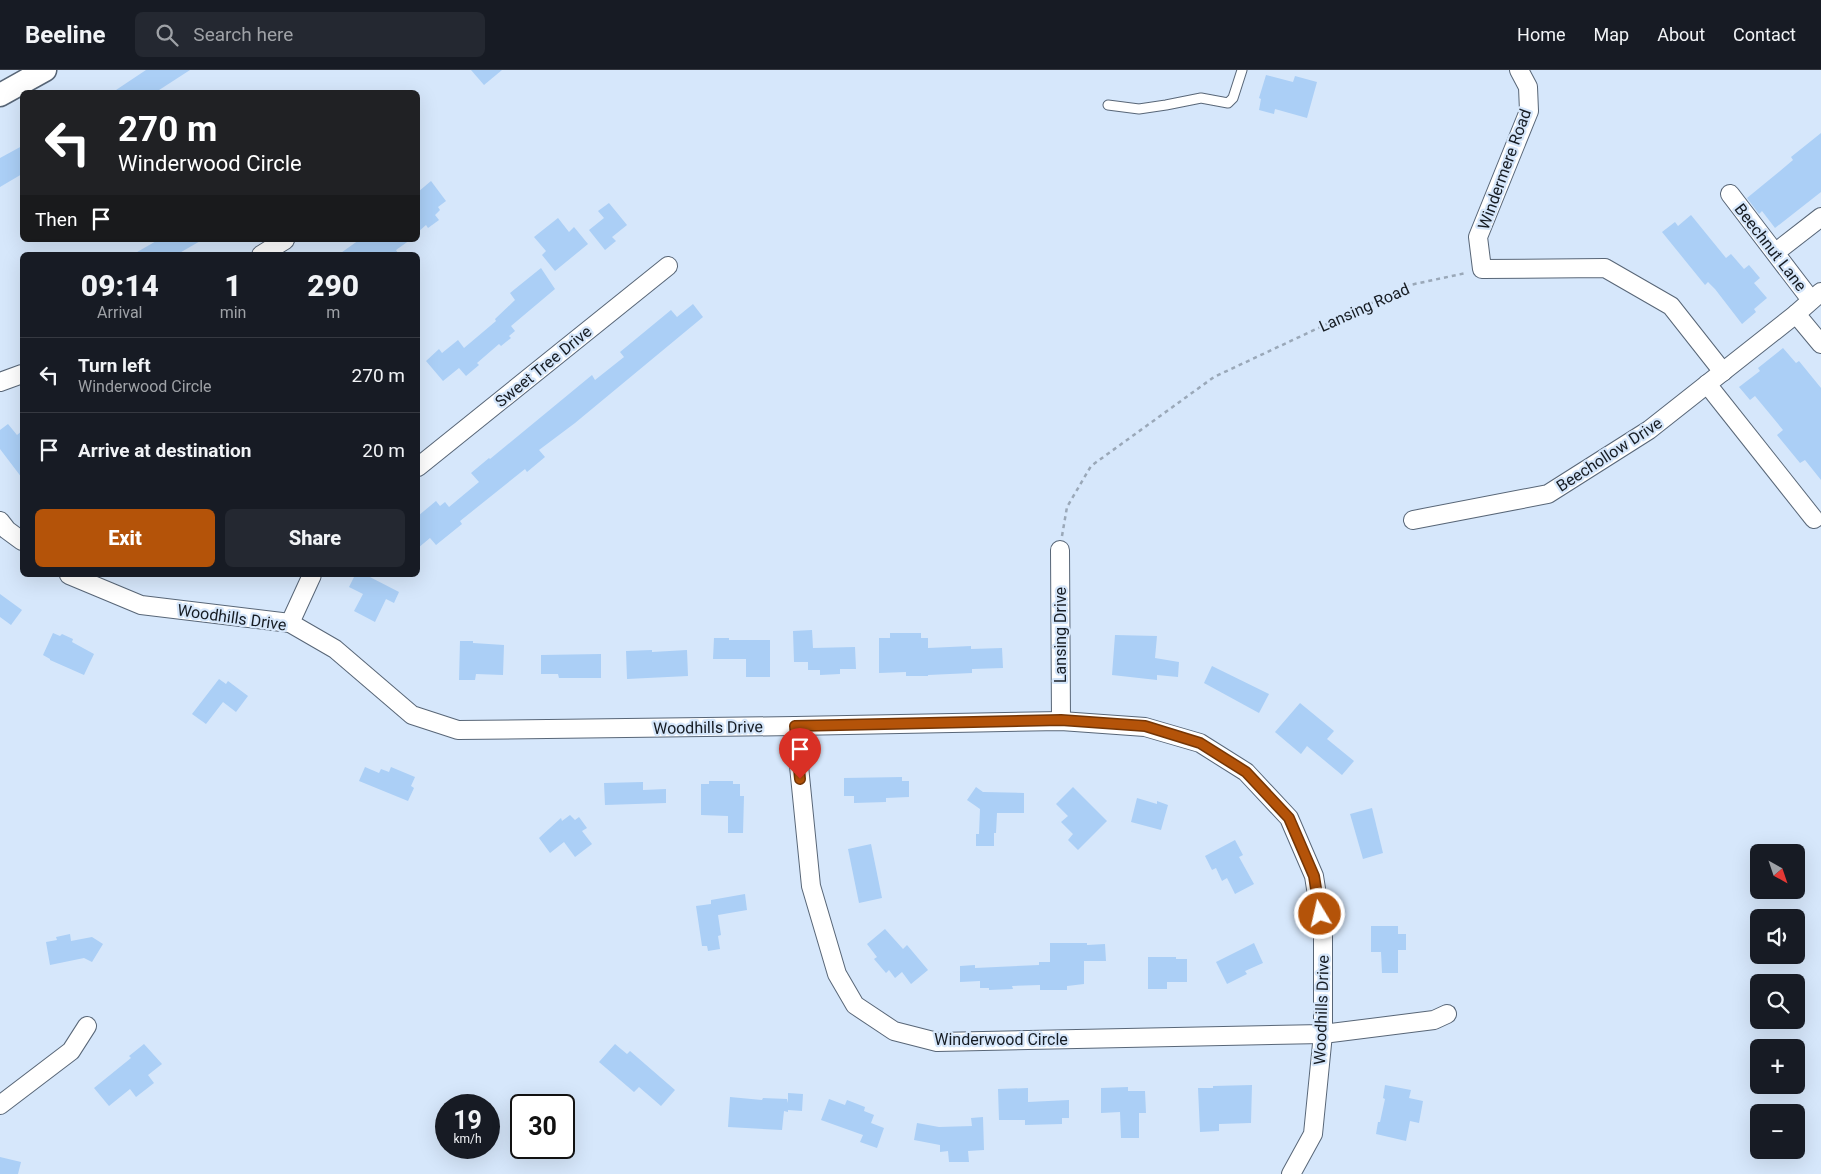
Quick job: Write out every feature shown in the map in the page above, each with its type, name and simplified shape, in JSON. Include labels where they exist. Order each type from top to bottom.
[{"type":"street","points":[[0,95],[45,70]]},
{"type":"street","name":"Windermere Road","points":[[1482,270],[1478,237],[1529,111],[1528,87],[1519,70]]},
{"type":"street","name":"Beechnut Lane","points":[[1730,194],[1776,252],[1816,296]]},
{"type":"street","points":[[1776,252],[1821,217]]},
{"type":"street","points":[[266,252],[282,242]]},
{"type":"street","name":"Sweet Tree Drive","points":[[420,465],[668,266]]},
{"type":"street","points":[[1482,270],[1605,268],[1671,306],[1723,372]]},
{"type":"street","name":"Beechollow Drive","points":[[1413,520],[1548,494],[1649,430],[1796,314],[1816,296]]},
{"type":"street","points":[[1796,314],[1821,344]]},
{"type":"street","points":[[0,382],[20,375]]},
{"type":"street","points":[[1707,384],[1814,519]]},
{"type":"street","points":[[0,521],[7,530],[20,540]]},
{"type":"street","name":"Lansing Drive","points":[[1060,550],[1061,720]]},
{"type":"street","name":"Woodhills Drive","points":[[74,577],[141,605],[290,623],[335,649],[412,716],[458,730],[795,726],[1061,720],[1145,726],[1200,743],[1246,772],[1289,818],[1314,876],[1323,933],[1324,1034],[1313,1134],[1291,1174]]},
{"type":"street","points":[[290,623],[311,577]]},
{"type":"street","name":"Winderwood Circle","points":[[795,726],[811,886],[837,974],[855,1005],[894,1031],[937,1042],[1324,1034],[1434,1020],[1447,1014]]},
{"type":"street","points":[[0,1106],[71,1051],[87,1026]]},
{"type":"lane","points":[[1108,105],[1139,109],[1201,98],[1228,103],[1233,98],[1242,70]]},
{"type":"path","name":"Lansing Road","points":[[1060,550],[1067,507],[1091,466],[1214,377],[1410,285],[1482,270]]},
{"type":"building","points":[[146,70],[190,70],[159,90],[116,90]]},
{"type":"building","points":[[471,70],[502,70],[484,85]]},
{"type":"building","points":[[1266,75],[1293,82],[1295,76],[1317,82],[1307,118],[1275,109],[1274,114],[1259,110],[1261,99],[1259,98]]},
{"type":"building","points":[[1821,133],[1821,192],[1775,228],[1762,211],[1759,214],[1747,198],[1793,160],[1791,157]]},
{"type":"building","points":[[20,147],[20,175],[0,187],[0,158]]},
{"type":"building","points":[[431,181],[446,201],[438,207],[440,210],[435,215],[439,220],[428,228],[426,225],[420,230],[420,190]]},
{"type":"building","points":[[609,203],[627,225],[612,237],[616,241],[605,250],[589,230],[604,218],[598,211]]},
{"type":"building","points":[[1691,215],[1726,258],[1731,254],[1744,269],[1749,265],[1760,278],[1754,283],[1767,298],[1754,309],[1756,312],[1742,324],[1715,289],[1708,282],[1705,285],[1662,232],[1675,222],[1678,226]]},
{"type":"building","points":[[558,218],[569,232],[574,227],[588,244],[555,271],[542,255],[546,251],[534,237]]},
{"type":"building","points":[[155,242],[199,242],[181,252],[137,252]]},
{"type":"building","points":[[356,242],[407,242],[396,250],[397,252],[342,252]]},
{"type":"building","points":[[541,268],[555,289],[511,326],[515,331],[509,336],[511,338],[501,346],[499,344],[477,363],[479,365],[466,376],[459,368],[443,381],[426,361],[439,349],[442,353],[458,340],[464,348],[496,321],[495,319],[515,300],[510,293]]},
{"type":"building","points":[[693,304],[703,317],[575,423],[539,450],[545,457],[527,472],[525,469],[460,521],[462,524],[436,545],[430,538],[420,546],[420,514],[436,501],[440,506],[445,502],[449,507],[479,482],[471,473],[489,458],[592,375],[595,380],[624,357],[620,352],[671,310],[677,317]]},
{"type":"building","points":[[1783,348],[1796,363],[1799,361],[1821,388],[1821,480],[1805,460],[1800,463],[1777,435],[1783,430],[1755,396],[1750,400],[1739,387],[1760,371],[1758,368]]},
{"type":"building","points":[[8,424],[17,435],[20,433],[20,475],[0,449],[0,430]]},
{"type":"building","points":[[354,577],[370,577],[399,592],[394,603],[386,599],[375,622],[354,611],[363,594],[349,587]]},
{"type":"building","points":[[0,594],[22,610],[11,625],[0,617]]},
{"type":"building","points":[[812,630],[813,648],[855,647],[856,669],[840,669],[840,674],[820,675],[820,670],[808,670],[808,662],[794,662],[793,631]]},
{"type":"building","points":[[53,633],[60,636],[62,634],[73,639],[72,642],[94,654],[84,675],[43,655]]},
{"type":"building","points":[[890,633],[921,633],[921,638],[928,638],[928,648],[971,646],[971,649],[1002,648],[1003,668],[972,669],[972,673],[928,676],[906,676],[906,672],[879,673],[879,638],[890,638]]},
{"type":"building","points":[[1115,635],[1157,636],[1155,658],[1179,662],[1178,677],[1157,675],[1157,680],[1112,675]]},
{"type":"building","points":[[714,638],[770,640],[770,677],[746,677],[746,659],[713,659]]},
{"type":"building","points":[[460,641],[504,645],[503,675],[476,674],[475,680],[459,680]]},
{"type":"building","points":[[652,650],[652,652],[687,650],[688,676],[627,679],[626,651]]},
{"type":"building","points":[[601,654],[601,678],[559,678],[558,674],[541,674],[541,655]]},
{"type":"building","points":[[1212,666],[1269,694],[1259,713],[1204,683]]},
{"type":"building","points":[[219,679],[226,684],[228,681],[248,696],[236,712],[223,702],[206,724],[192,714]]},
{"type":"building","points":[[1300,703],[1334,731],[1327,739],[1354,761],[1342,775],[1307,746],[1301,754],[1275,732]]},
{"type":"building","points":[[365,767],[379,773],[381,769],[389,772],[391,767],[415,777],[411,786],[414,788],[408,801],[359,781]]},
{"type":"building","points":[[902,777],[902,781],[909,781],[909,797],[886,798],[886,802],[854,803],[854,796],[844,796],[844,778]]},
{"type":"building","points":[[709,781],[733,781],[733,784],[740,784],[740,796],[744,796],[743,833],[728,833],[728,816],[701,815],[701,784],[709,784]]},
{"type":"building","points":[[643,782],[643,790],[666,789],[666,803],[605,805],[604,783]]},
{"type":"building","points":[[976,787],[983,792],[1024,793],[1024,813],[997,813],[994,846],[976,846],[976,834],[979,834],[980,809],[967,800]]},
{"type":"building","points":[[1073,787],[1107,821],[1078,850],[1068,840],[1073,834],[1061,822],[1068,816],[1056,804]]},
{"type":"building","points":[[1137,798],[1168,805],[1161,830],[1131,822]]},
{"type":"building","points":[[1372,808],[1383,853],[1363,859],[1350,814]]},
{"type":"building","points":[[570,815],[575,820],[579,817],[587,828],[582,831],[592,844],[575,857],[564,842],[550,853],[539,838],[561,818],[562,821]]},
{"type":"building","points":[[1235,840],[1243,855],[1239,857],[1254,884],[1235,894],[1227,878],[1222,881],[1216,868],[1212,870],[1205,856]]},
{"type":"building","points":[[871,844],[882,898],[859,903],[848,849]]},
{"type":"building","points":[[745,894],[747,910],[718,915],[721,935],[718,936],[720,949],[708,951],[707,946],[702,946],[696,906],[711,904],[711,900]]},
{"type":"building","points":[[1371,926],[1398,926],[1398,934],[1406,934],[1406,950],[1398,950],[1398,973],[1382,973],[1381,952],[1371,952]]},
{"type":"building","points":[[885,929],[903,949],[907,945],[928,970],[911,984],[902,972],[895,978],[889,970],[886,973],[874,959],[877,957],[867,944]]},
{"type":"building","points":[[70,934],[71,941],[92,937],[103,944],[92,962],[84,958],[50,965],[46,942],[57,940],[56,937]]},
{"type":"building","points":[[1050,943],[1105,944],[1106,961],[1084,961],[1084,984],[1067,986],[1067,990],[1040,990],[1040,985],[1012,986],[1013,989],[989,990],[989,988],[980,988],[980,981],[960,982],[960,966],[975,965],[975,968],[1039,965],[1039,962],[1050,962]]},
{"type":"building","points":[[1254,943],[1263,963],[1245,971],[1247,974],[1227,984],[1216,962]]},
{"type":"building","points":[[1148,957],[1187,959],[1187,982],[1167,982],[1167,989],[1148,989]]},
{"type":"building","points":[[144,1044],[162,1064],[148,1075],[154,1083],[136,1097],[130,1089],[109,1106],[94,1088],[131,1058],[129,1056]]},
{"type":"building","points":[[615,1044],[627,1054],[630,1051],[675,1090],[661,1106],[639,1087],[634,1092],[599,1062]]},
{"type":"building","points":[[1252,1085],[1251,1123],[1219,1124],[1219,1131],[1200,1132],[1198,1088]]},
{"type":"building","points":[[1385,1085],[1411,1090],[1409,1098],[1423,1101],[1419,1123],[1410,1121],[1406,1141],[1376,1134],[1385,1099],[1383,1098]]},
{"type":"building","points":[[1128,1087],[1128,1091],[1145,1091],[1146,1113],[1139,1113],[1139,1138],[1121,1138],[1120,1112],[1101,1113],[1101,1088]]},
{"type":"building","points":[[1028,1088],[1028,1102],[1069,1100],[1069,1118],[1062,1118],[1062,1124],[1025,1125],[1025,1120],[999,1120],[998,1089]]},
{"type":"building","points":[[788,1093],[803,1094],[802,1111],[784,1111],[782,1130],[728,1127],[730,1097],[762,1100],[763,1098],[787,1099],[788,1103]]},
{"type":"building","points":[[829,1099],[845,1105],[847,1100],[865,1107],[864,1111],[874,1115],[871,1123],[884,1128],[877,1148],[860,1142],[863,1135],[821,1120]]},
{"type":"building","points":[[983,1117],[984,1150],[968,1151],[969,1162],[949,1162],[948,1151],[940,1152],[940,1145],[914,1140],[917,1123],[939,1127],[972,1126],[971,1118]]},
{"type":"building","points":[[0,1157],[21,1162],[18,1174],[0,1174]]},
{"type":"route","points":[[800,779],[795,726],[1061,720],[1145,726],[1200,743],[1246,772],[1289,818],[1314,876],[1320,914]]}]
